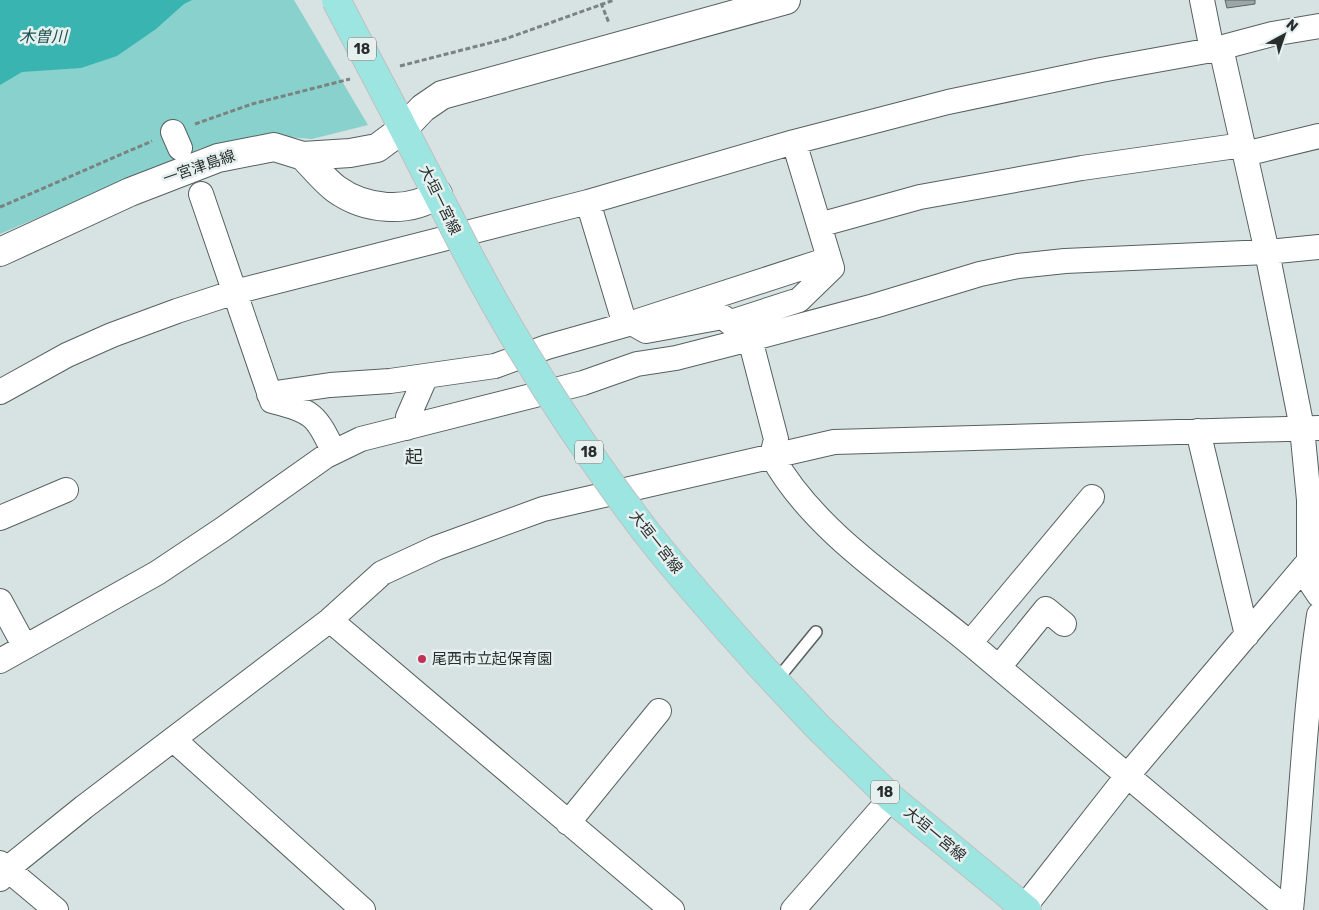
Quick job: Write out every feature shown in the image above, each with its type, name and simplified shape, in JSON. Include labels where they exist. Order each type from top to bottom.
[{"type":"main road","name":"大垣一宮線","points":[[336,0],[438,194],[476,272],[513,336],[584,446],[643,528],[694,592],[767,673],[891,798],[1025,909]]},
{"type":"main road","name":"一宮津島線","points":[[0,252],[130,192],[218,158],[274,147],[303,156],[323,156],[377,148],[404,128],[423,108],[442,95],[786,0]]},
{"type":"main road","points":[[303,156],[337,189],[362,202],[399,207],[426,202],[438,194]]},
{"type":"street","points":[[1202,0],[1244,149],[1310,428],[1309,580],[1319,595]]},
{"type":"street","points":[[0,392],[67,355],[112,335],[235,292],[588,202],[794,142],[948,102],[1102,70],[1216,49],[1272,34],[1319,26]]},
{"type":"street","points":[[819,225],[920,197],[1082,168],[1244,149],[1319,136]]},
{"type":"street","points":[[731,322],[799,300],[832,268],[794,142]]},
{"type":"street","points":[[200,194],[272,401],[295,407],[314,416],[334,452]]},
{"type":"street","points":[[588,202],[623,318],[646,332],[723,317],[750,340],[776,439],[772,456],[785,480],[830,530],[999,667],[1289,910]]},
{"type":"street","points":[[0,661],[157,573],[334,452],[361,439],[583,383],[637,364],[676,358],[750,340],[874,306],[980,274],[1018,266],[1094,260],[1267,252],[1319,247]]},
{"type":"street","points":[[269,394],[495,366],[547,347],[632,324],[830,259]]},
{"type":"street","points":[[407,428],[408,417],[426,376]]},
{"type":"street","points":[[56,910],[2,871],[330,620],[382,573],[436,548],[543,510],[834,442],[1310,428]]},
{"type":"street","points":[[1198,432],[1247,635]]},
{"type":"street","points":[[0,518],[66,490]]},
{"type":"street","points":[[970,643],[1092,497]]},
{"type":"street","points":[[1025,909],[1128,774],[1309,560]]},
{"type":"street","points":[[0,601],[24,647]]},
{"type":"street","points":[[999,667],[1046,609],[1064,624]]},
{"type":"street","points":[[1289,910],[1301,815],[1311,665],[1319,615]]},
{"type":"street","points":[[330,620],[672,910]]},
{"type":"street","points":[[568,823],[659,711]]},
{"type":"street","points":[[174,740],[363,910]]},
{"type":"street","points":[[793,910],[891,798]]},
{"type":"lane","points":[[767,673],[816,632]]},
{"type":"path","points":[[393,68],[505,39],[601,3],[614,0]]},
{"type":"path","points":[[601,3],[610,24]]},
{"type":"path","points":[[0,207],[177,140],[252,104],[355,78]]},
{"type":"shaded area","points":[[185,0],[294,0],[368,125],[312,139],[262,135],[201,148],[0,234],[0,53]]},
{"type":"water","name":"木曽川","points":[[0,0],[192,0],[184,4],[156,29],[117,56],[81,68],[22,72],[0,85]]},
{"type":"building","points":[[1225,0],[1255,0],[1255,4],[1227,8]]},
{"type":"place","name":"尾西市立起保育園","points":[[422,659]]},
{"type":"district","name":"起","points":[[414,457]]}]
